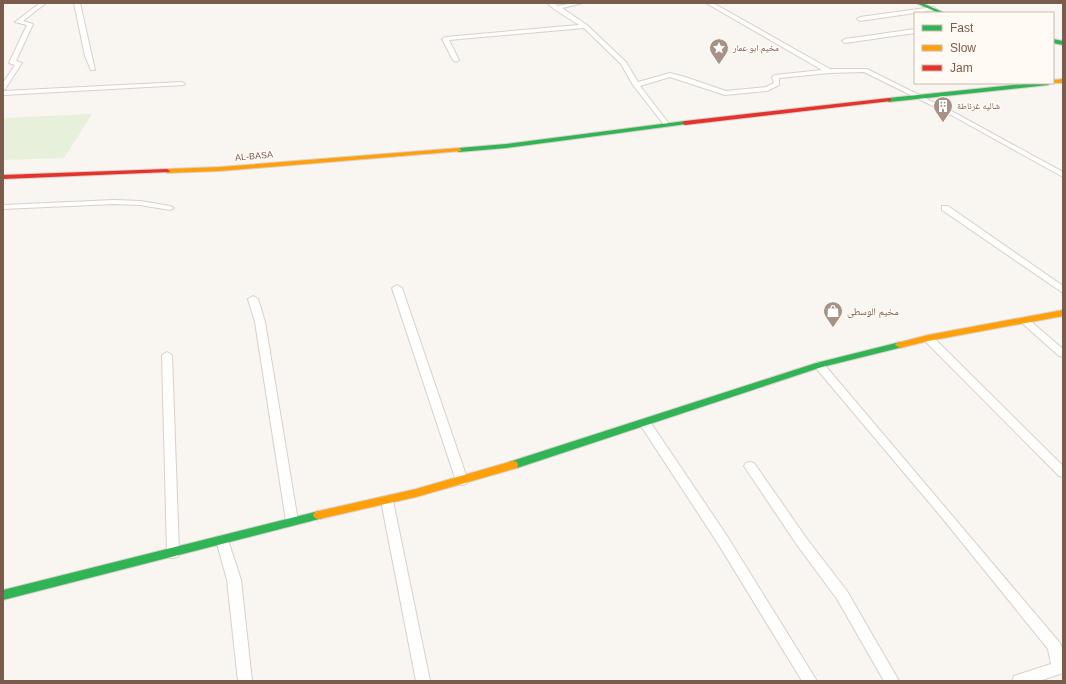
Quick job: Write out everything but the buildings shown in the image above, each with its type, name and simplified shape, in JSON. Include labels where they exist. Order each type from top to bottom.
[{"type":"street","points":[[3,88],[19,63],[12,63],[30,24],[18,22],[43,3]]},
{"type":"street","points":[[77,3],[88,56],[93,68]]},
{"type":"street","points":[[550,3],[585,26],[624,64],[636,85],[667,125]]},
{"type":"street","points":[[556,8],[580,3]]},
{"type":"street","points":[[709,3],[829,71]]},
{"type":"street","points":[[918,3],[940,12]]},
{"type":"street","points":[[860,19],[933,9]]},
{"type":"street","points":[[456,60],[445,39],[585,26]]},
{"type":"street","points":[[845,41],[914,31]]},
{"type":"street","points":[[636,85],[670,76],[683,78],[725,93],[767,89],[777,84],[775,77],[829,71],[865,70],[954,115],[1047,168],[1063,175]]},
{"type":"street","points":[[3,93],[182,84]]},
{"type":"street","name":"AL-BASA","points":[[3,177],[220,169],[506,146],[667,125],[1039,84]]},
{"type":"street","points":[[1047,168],[1063,169]]},
{"type":"street","points":[[3,208],[114,202],[140,203],[170,208]]},
{"type":"street","points":[[945,208],[1063,290]]},
{"type":"street","points":[[397,288],[462,481]]},
{"type":"street","points":[[253,299],[260,322],[292,521]]},
{"type":"street","points":[[3,596],[292,521],[387,501],[462,481],[645,423],[714,398],[819,366],[928,338],[1063,313]]},
{"type":"street","points":[[1025,321],[1063,354]]},
{"type":"street","points":[[928,338],[1063,473]]},
{"type":"street","points":[[167,354],[173,553]]},
{"type":"street","points":[[819,366],[947,516],[1055,647],[1059,668],[1019,681]]},
{"type":"street","points":[[645,423],[722,539],[810,681]]},
{"type":"street","points":[[750,466],[802,542],[842,595],[892,681]]},
{"type":"street","points":[[387,501],[423,681]]},
{"type":"street","points":[[222,540],[234,580],[245,681]]},
{"type":"green space","points":[[92,114],[64,158],[3,160],[3,118]]},
{"type":"traffic: fast","points":[[918,3],[940,12]]},
{"type":"traffic: fast","points":[[1054,41],[1063,43]]},
{"type":"traffic: fast","points":[[889,100],[1039,84]]},
{"type":"traffic: fast","points":[[459,150],[506,146],[685,123]]},
{"type":"traffic: fast","points":[[513,465],[819,365],[900,345]]},
{"type":"traffic: fast","points":[[3,595],[319,515]]},
{"type":"traffic: slow","points":[[1054,82],[1063,81]]},
{"type":"traffic: slow","points":[[167,171],[220,169],[459,150]]},
{"type":"traffic: slow","points":[[900,345],[928,338],[1063,313]]},
{"type":"traffic: slow","points":[[319,515],[416,493],[513,465]]},
{"type":"traffic: jam","points":[[685,123],[889,100]]},
{"type":"traffic: jam","points":[[3,177],[167,171]]},
{"type":"place","name":"مخيم ابو عمار","points":[[719,65]]},
{"type":"place","name":"شاليه غرناطة","points":[[943,123]]},
{"type":"place","name":"مخيم الوسطى","points":[[833,328]]}]
